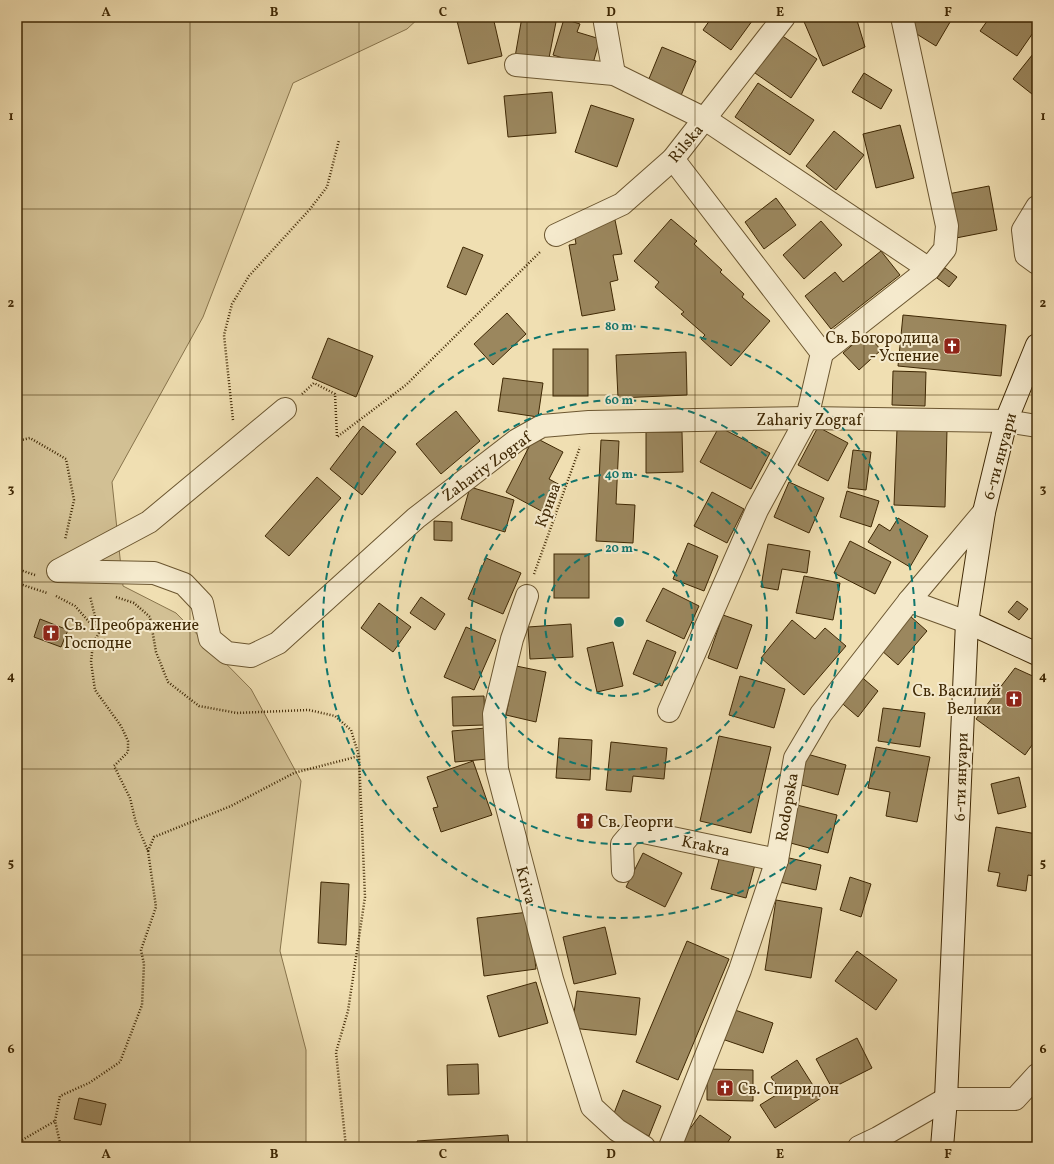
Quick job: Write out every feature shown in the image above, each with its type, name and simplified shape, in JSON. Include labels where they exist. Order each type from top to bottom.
[{"type":"street","points":[[604,17],[614,74]]},
{"type":"street","name":"Rilska","points":[[556,235],[622,204],[673,159],[784,17]]},
{"type":"street","points":[[669,711],[757,510],[807,418],[822,353],[929,269],[945,248],[947,226],[902,17]]},
{"type":"street","points":[[516,65],[614,74],[705,119],[929,269]]},
{"type":"street","points":[[673,159],[822,353]]},
{"type":"street","points":[[1037,207],[1023,230],[1026,255],[1037,263]]},
{"type":"street","name":"6-ти януари","points":[[942,1147],[946,1099],[967,622],[984,512],[1006,421],[1037,345]]},
{"type":"street","points":[[58,570],[149,522],[285,409]]},
{"type":"street","name":"Zahariy Zograf","points":[[58,570],[154,573],[184,584],[202,603],[210,639],[227,653],[251,656],[278,643],[416,518],[517,440],[542,426],[589,422],[807,418],[1006,421],[1037,426]]},
{"type":"street","name":"Rodopska","points":[[670,1147],[740,970],[777,860],[795,758],[821,714],[909,601],[984,512]]},
{"type":"street","name":"Kriva","points":[[527,596],[512,639],[494,714],[497,769],[552,979],[592,1107],[617,1130],[644,1147]]},
{"type":"street","points":[[909,601],[967,622],[1037,654]]},
{"type":"street","name":"Krakra","points":[[623,871],[622,844],[634,830],[777,860]]},
{"type":"street","points":[[859,1147],[878,1138],[946,1099],[1015,1099],[1037,1075]]},
{"type":"path","points":[[236,450],[224,335],[232,304],[249,276],[310,209],[326,187],[339,140]]},
{"type":"path","points":[[285,409],[314,383],[335,394],[337,437],[406,385],[556,235]]},
{"type":"path","name":"Крива","points":[[527,596],[589,422]]},
{"type":"path","points":[[17,441],[30,438],[66,459],[74,500],[58,570]]},
{"type":"path","points":[[17,583],[57,596],[75,606],[99,633]]},
{"type":"path","points":[[61,1147],[55,1121],[60,1096],[89,1083],[120,1062],[142,1005],[144,964],[141,950],[156,907],[148,851],[136,823],[130,798],[114,766],[128,752],[128,741],[121,726],[95,690],[91,662],[93,643],[99,633],[91,597],[88,592]]},
{"type":"path","points":[[114,597],[134,603],[150,617],[156,652],[168,682],[199,706],[237,713],[310,710],[336,716],[351,730],[359,756],[365,897],[348,1011],[336,1052],[346,1147]]},
{"type":"path","points":[[148,851],[154,837],[230,806],[294,773],[359,756]]},
{"type":"path","points":[[17,1143],[55,1121]]},
{"type":"shaded area","points":[[17,17],[420,17],[407,29],[293,83],[203,317],[112,482],[123,586],[176,613],[251,689],[301,781],[280,951],[306,1050],[306,1147],[17,1147]]},
{"type":"building","points":[[456,17],[493,17],[502,56],[468,64]]},
{"type":"building","points":[[522,17],[556,22],[548,63],[515,57]]},
{"type":"building","points":[[712,17],[755,17],[731,50],[703,30]]},
{"type":"building","points":[[802,17],[856,17],[865,47],[823,66]]},
{"type":"building","points":[[914,17],[953,17],[936,46],[907,28]]},
{"type":"building","points":[[990,17],[1030,17],[1037,22],[1037,27],[1017,56],[980,31]]},
{"type":"building","points":[[564,19],[580,24],[577,32],[600,39],[592,67],[553,55]]},
{"type":"building","points":[[781,35],[817,59],[791,98],[755,73]]},
{"type":"building","points":[[662,47],[696,61],[679,100],[646,86]]},
{"type":"building","points":[[1033,54],[1037,57],[1037,98],[1013,79]]},
{"type":"building","points":[[864,73],[892,90],[881,109],[852,92]]},
{"type":"building","points":[[758,83],[814,120],[790,155],[735,117]]},
{"type":"building","points":[[552,92],[556,133],[508,137],[504,96]]},
{"type":"building","points":[[591,105],[634,119],[617,167],[575,152]]},
{"type":"building","points":[[900,125],[914,178],[876,188],[863,134]]},
{"type":"building","points":[[834,131],[864,155],[836,190],[806,166]]},
{"type":"building","points":[[989,186],[997,230],[956,238],[948,194]]},
{"type":"building","points":[[776,198],[796,225],[764,249],[745,222]]},
{"type":"building","points":[[671,219],[697,241],[694,244],[722,270],[720,272],[744,294],[742,297],[770,321],[731,366],[701,339],[705,335],[681,314],[684,312],[655,287],[659,282],[634,261]]},
{"type":"building","points":[[615,220],[622,254],[613,255],[618,280],[610,282],[615,310],[582,316],[569,245],[576,244],[574,232],[588,225]]},
{"type":"building","points":[[821,221],[842,245],[804,279],[783,255]]},
{"type":"building","points":[[463,247],[483,255],[466,295],[447,287]]},
{"type":"building","points":[[881,251],[900,275],[831,329],[805,296],[835,272],[843,282]]},
{"type":"building","points":[[945,268],[957,277],[949,287],[937,278]]},
{"type":"building","points":[[507,313],[526,334],[493,365],[474,344]]},
{"type":"building","name":"Св. Богородица - Успение","points":[[903,315],[1006,325],[1001,376],[898,366]]},
{"type":"building","points":[[866,333],[881,350],[859,370],[843,353]]},
{"type":"building","points":[[328,338],[373,356],[356,397],[312,378]]},
{"type":"building","points":[[553,349],[588,349],[588,396],[553,396]]},
{"type":"building","points":[[686,352],[687,395],[618,398],[616,355]]},
{"type":"building","points":[[893,371],[926,372],[925,406],[892,405]]},
{"type":"building","points":[[503,378],[543,383],[538,417],[498,411]]},
{"type":"building","points":[[456,411],[480,441],[441,474],[416,444]]},
{"type":"building","points":[[363,426],[396,452],[362,495],[330,469]]},
{"type":"building","points":[[719,427],[770,453],[751,489],[700,462]]},
{"type":"building","points":[[818,427],[848,443],[828,481],[798,465]]},
{"type":"building","points":[[897,429],[947,430],[945,507],[894,505]]},
{"type":"building","points":[[646,432],[682,432],[683,472],[646,473]]},
{"type":"building","points":[[534,437],[563,452],[549,479],[560,485],[545,513],[506,492]]},
{"type":"building","points":[[601,440],[619,441],[616,504],[635,505],[633,543],[596,541]]},
{"type":"building","points":[[853,450],[871,452],[866,490],[848,488]]},
{"type":"building","points":[[317,477],[341,498],[289,556],[265,536]]},
{"type":"building","points":[[789,482],[824,498],[809,533],[774,517]]},
{"type":"building","points":[[470,487],[514,500],[505,532],[461,519]]},
{"type":"building","points":[[847,491],[879,501],[871,527],[840,517]]},
{"type":"building","points":[[712,492],[744,509],[727,543],[694,526]]},
{"type":"building","points":[[898,518],[928,536],[910,567],[868,542],[879,524],[890,531]]},
{"type":"building","points":[[434,521],[452,522],[452,541],[434,540]]},
{"type":"building","points":[[850,541],[891,562],[875,594],[834,573]]},
{"type":"building","points":[[688,543],[718,556],[704,591],[673,579]]},
{"type":"building","points":[[768,544],[810,551],[807,573],[782,569],[778,590],[761,587]]},
{"type":"building","points":[[554,554],[589,554],[589,598],[554,598]]},
{"type":"building","points":[[486,558],[521,573],[503,614],[468,599]]},
{"type":"building","points":[[804,576],[840,583],[833,620],[796,613]]},
{"type":"building","points":[[663,588],[699,606],[684,639],[646,621]]},
{"type":"building","points":[[421,597],[445,614],[435,630],[410,613]]},
{"type":"building","points":[[1017,601],[1028,609],[1019,620],[1008,612]]},
{"type":"building","points":[[379,603],[411,627],[393,652],[361,628]]},
{"type":"building","points":[[723,615],[752,625],[737,669],[708,658]]},
{"type":"building","points":[[910,616],[927,631],[898,665],[881,650]]},
{"type":"building","name":"Св. Преображение Господне","points":[[40,619],[68,630],[61,647],[34,637]]},
{"type":"building","points":[[792,620],[815,639],[825,628],[846,646],[804,695],[761,658]]},
{"type":"building","points":[[571,624],[573,657],[530,659],[528,627]]},
{"type":"building","points":[[466,627],[496,640],[474,690],[444,677]]},
{"type":"building","points":[[647,640],[676,652],[662,686],[633,674]]},
{"type":"building","points":[[613,642],[623,686],[597,692],[587,648]]},
{"type":"building","points":[[516,666],[546,672],[536,722],[506,715]]},
{"type":"building","name":"Св. Василий Велики","points":[[1015,668],[1037,678],[1037,738],[1025,755],[976,719]]},
{"type":"building","points":[[858,674],[878,691],[858,717],[837,699]]},
{"type":"building","points":[[740,676],[785,689],[774,728],[729,715]]},
{"type":"building","points":[[484,696],[485,725],[453,726],[452,697]]},
{"type":"building","points":[[883,708],[925,713],[920,747],[878,741]]},
{"type":"building","points":[[486,728],[488,759],[455,762],[452,731]]},
{"type":"building","points":[[719,736],[771,747],[751,833],[700,821]]},
{"type":"building","points":[[559,738],[592,740],[590,780],[556,778]]},
{"type":"building","points":[[611,742],[667,748],[664,779],[633,776],[631,792],[606,790]]},
{"type":"building","points":[[876,747],[930,757],[917,822],[886,816],[890,792],[868,788]]},
{"type":"building","points":[[807,754],[846,765],[838,795],[798,784]]},
{"type":"building","points":[[473,761],[492,815],[441,832],[433,808],[438,807],[427,777]]},
{"type":"building","points":[[1019,777],[1026,807],[998,814],[991,784]]},
{"type":"building","points":[[793,804],[837,815],[828,853],[783,841]]},
{"type":"building","points":[[996,827],[1037,834],[1037,861],[1034,876],[1028,875],[1026,891],[997,886],[1000,873],[988,871]]},
{"type":"building","points":[[721,852],[756,861],[746,898],[711,889]]},
{"type":"building","points":[[643,853],[682,873],[665,907],[626,887]]},
{"type":"building","points":[[780,856],[821,865],[816,890],[775,881]]},
{"type":"building","points":[[850,877],[871,884],[861,917],[840,910]]},
{"type":"building","points":[[321,882],[349,884],[346,945],[318,943]]},
{"type":"building","points":[[776,900],[822,908],[811,978],[765,970]]},
{"type":"building","points":[[529,912],[536,969],[484,976],[477,918]]},
{"type":"building","points":[[605,927],[616,974],[574,984],[563,937]]},
{"type":"building","points":[[687,941],[729,959],[678,1080],[636,1062]]},
{"type":"building","points":[[857,951],[897,980],[876,1010],[835,981]]},
{"type":"building","points":[[536,982],[548,1023],[499,1037],[487,996]]},
{"type":"building","points":[[577,991],[640,998],[636,1035],[572,1028]]},
{"type":"building","points":[[732,1009],[773,1023],[763,1053],[722,1039]]},
{"type":"building","points":[[857,1038],[872,1068],[832,1088],[816,1059]]},
{"type":"building","points":[[797,1060],[821,1098],[775,1128],[760,1105],[781,1092],[771,1077]]},
{"type":"building","points":[[478,1064],[479,1094],[448,1095],[447,1065]]},
{"type":"building","points":[[707,1069],[753,1070],[753,1101],[707,1100]]},
{"type":"building","points":[[623,1090],[661,1106],[649,1136],[611,1121]]},
{"type":"building","points":[[79,1098],[106,1104],[101,1125],[74,1119]]},
{"type":"building","points":[[700,1115],[731,1137],[726,1145],[728,1147],[681,1147],[678,1145]]},
{"type":"building","points":[[508,1135],[509,1147],[418,1147],[417,1141]]},
{"type":"place","name":"Св. Богородица - Успение","points":[[952,346]]},
{"type":"place","name":"Св. Преображение Господне","points":[[51,633]]},
{"type":"place","name":"Св. Василий Велики","points":[[1014,699]]},
{"type":"place","name":"Св. Георги","points":[[585,821]]},
{"type":"place","name":"Св. Спиридон","points":[[725,1088]]}]
